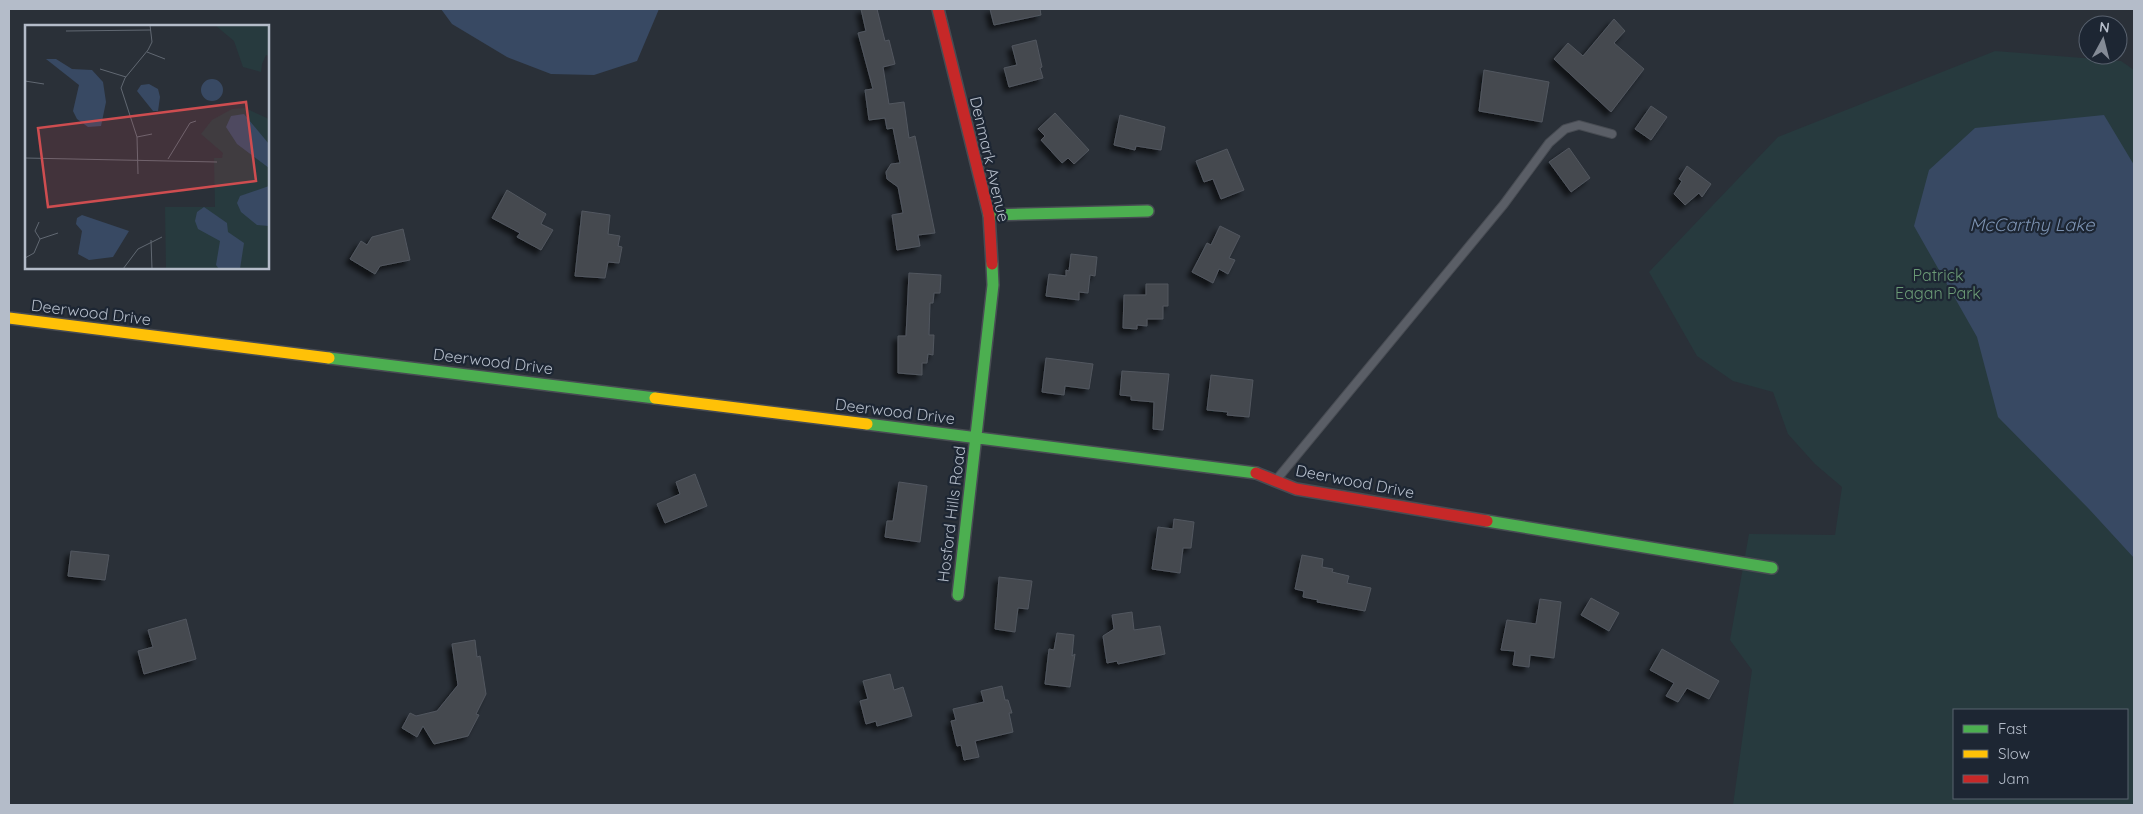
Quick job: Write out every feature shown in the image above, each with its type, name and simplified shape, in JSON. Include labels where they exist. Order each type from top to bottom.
[{"type":"street","name":"Denmark Avenue","points":[[938,9],[989,216],[993,285],[977,438]]},
{"type":"street","points":[[989,216],[1148,211]]},
{"type":"street","name":"Deerwood Drive","points":[[9,318],[1254,472],[1296,489],[1772,568]]},
{"type":"street","name":"Hosford Hills Road","points":[[958,595],[977,438]]},
{"type":"lane","points":[[1275,481],[1504,204],[1549,143],[1565,129],[1579,125],[1612,134]]},
{"type":"green space","name":"Patrick Eagan Park","points":[[1995,51],[2078,58],[2078,65],[2127,65],[2134,70],[2134,805],[1733,805],[1752,670],[1730,640],[1749,534],[1835,535],[1842,487],[1815,464],[1788,434],[1773,392],[1733,381],[1697,356],[1649,272],[1778,137]]},
{"type":"water","points":[[441,9],[659,9],[637,61],[594,75],[551,74],[507,57],[452,24]]},
{"type":"water","name":"McCarthy Lake","points":[[2104,115],[2134,165],[2134,558],[2089,509],[1998,417],[1977,337],[1914,226],[1929,170],[1975,128]]},
{"type":"building","points":[[861,9],[877,9],[885,41],[889,40],[895,64],[883,67],[889,104],[904,102],[909,138],[915,136],[935,233],[918,235],[920,246],[897,250],[892,215],[903,213],[898,187],[887,179],[886,172],[891,164],[900,163],[893,128],[887,129],[885,118],[869,120],[865,90],[873,89],[858,33],[866,31]]},
{"type":"building","points":[[990,9],[1040,9],[1041,15],[994,25]]},
{"type":"building","points":[[1614,19],[1625,31],[1614,43],[1644,69],[1611,112],[1554,59],[1568,43],[1583,56]]},
{"type":"building","points":[[1036,40],[1043,78],[1009,87],[1004,68],[1017,65],[1012,46]]},
{"type":"building","points":[[1484,70],[1549,82],[1542,122],[1479,111]]},
{"type":"building","points":[[1651,106],[1667,117],[1651,140],[1635,129]]},
{"type":"building","points":[[1055,113],[1089,150],[1074,164],[1068,158],[1062,163],[1041,140],[1045,136],[1038,129]]},
{"type":"building","points":[[1120,115],[1165,127],[1161,150],[1136,146],[1135,150],[1114,145]]},
{"type":"building","points":[[1569,148],[1590,178],[1571,192],[1549,162]]},
{"type":"building","points":[[1227,149],[1244,190],[1221,199],[1213,179],[1204,182],[1196,161]]},
{"type":"building","points":[[1687,166],[1711,184],[1702,197],[1699,193],[1685,205],[1674,194],[1682,181],[1679,179]]},
{"type":"building","points":[[507,190],[546,214],[541,224],[553,230],[541,250],[517,237],[520,233],[492,218]]},
{"type":"building","points":[[582,211],[610,215],[608,234],[620,236],[618,246],[622,247],[619,263],[608,262],[605,278],[575,276]]},
{"type":"building","points":[[1220,226],[1240,236],[1229,258],[1235,260],[1228,274],[1219,269],[1213,283],[1192,272],[1207,243],[1211,245]]},
{"type":"building","points":[[403,229],[410,260],[380,266],[375,274],[350,259],[361,241],[367,245],[372,237]]},
{"type":"building","points":[[1071,254],[1097,257],[1095,276],[1090,275],[1088,293],[1079,292],[1079,300],[1046,296],[1049,274],[1066,276],[1066,270],[1069,271]]},
{"type":"building","points":[[909,273],[941,275],[940,293],[934,293],[933,303],[930,303],[929,335],[934,335],[933,355],[928,354],[927,363],[922,363],[922,375],[898,373],[898,336],[906,336]]},
{"type":"building","points":[[1146,284],[1168,284],[1168,306],[1163,306],[1163,319],[1147,319],[1147,326],[1137,325],[1137,329],[1123,328],[1124,295],[1146,295]]},
{"type":"building","points":[[1046,358],[1093,364],[1089,389],[1065,386],[1064,395],[1042,392]]},
{"type":"building","points":[[1122,371],[1169,374],[1163,430],[1153,429],[1154,402],[1131,400],[1131,396],[1120,395]]},
{"type":"building","points":[[1211,375],[1253,380],[1249,417],[1227,415],[1228,412],[1207,410]]},
{"type":"building","points":[[695,474],[707,506],[665,523],[657,504],[680,494],[676,482]]},
{"type":"building","points":[[899,482],[927,486],[920,542],[885,537],[887,521],[893,521]]},
{"type":"building","points":[[1174,519],[1194,522],[1191,548],[1183,548],[1180,573],[1152,569],[1158,527],[1173,529]]},
{"type":"building","points":[[71,551],[109,555],[105,580],[68,576]]},
{"type":"building","points":[[1302,555],[1323,559],[1322,567],[1333,569],[1332,572],[1349,576],[1347,583],[1371,588],[1365,611],[1317,602],[1318,600],[1303,597],[1304,591],[1295,589]]},
{"type":"building","points":[[999,577],[1032,581],[1028,609],[1018,608],[1015,632],[995,629]]},
{"type":"building","points":[[1591,598],[1619,613],[1609,631],[1581,615]]},
{"type":"building","points":[[1540,599],[1561,602],[1554,658],[1530,655],[1529,667],[1513,665],[1515,651],[1501,650],[1507,620],[1536,624]]},
{"type":"building","points":[[1132,612],[1134,630],[1160,626],[1165,654],[1118,664],[1117,661],[1107,663],[1103,636],[1114,629],[1112,615]]},
{"type":"building","points":[[186,619],[196,659],[144,674],[138,651],[153,647],[148,630]]},
{"type":"building","points":[[1057,633],[1074,635],[1072,656],[1075,654],[1070,687],[1045,684],[1049,649],[1054,650]]},
{"type":"building","points":[[475,640],[477,657],[480,656],[486,694],[476,714],[479,715],[468,736],[434,744],[423,726],[417,737],[402,728],[410,713],[416,716],[437,711],[458,685],[452,644]]},
{"type":"building","points":[[1662,649],[1719,681],[1709,699],[1687,688],[1678,702],[1666,696],[1674,683],[1650,670]]},
{"type":"building","points":[[890,674],[894,690],[903,687],[912,716],[877,726],[876,721],[866,724],[860,701],[868,699],[863,681]]},
{"type":"building","points":[[1002,686],[1005,700],[1008,700],[1012,713],[1009,713],[1013,732],[975,741],[979,757],[964,760],[961,745],[957,746],[951,721],[956,720],[953,709],[984,702],[981,691]]},
{"type":"traffic: fast","points":[[989,215],[1148,211]]},
{"type":"traffic: fast","points":[[958,595],[993,285],[992,264]]},
{"type":"traffic: fast","points":[[329,358],[655,398]]},
{"type":"traffic: fast","points":[[867,424],[1256,473]]},
{"type":"traffic: fast","points":[[1487,521],[1772,568]]},
{"type":"traffic: slow","points":[[9,318],[329,358]]},
{"type":"traffic: slow","points":[[655,398],[867,424]]},
{"type":"traffic: jam","points":[[938,9],[989,215],[992,264]]},
{"type":"traffic: jam","points":[[1256,473],[1296,489],[1487,521]]}]
